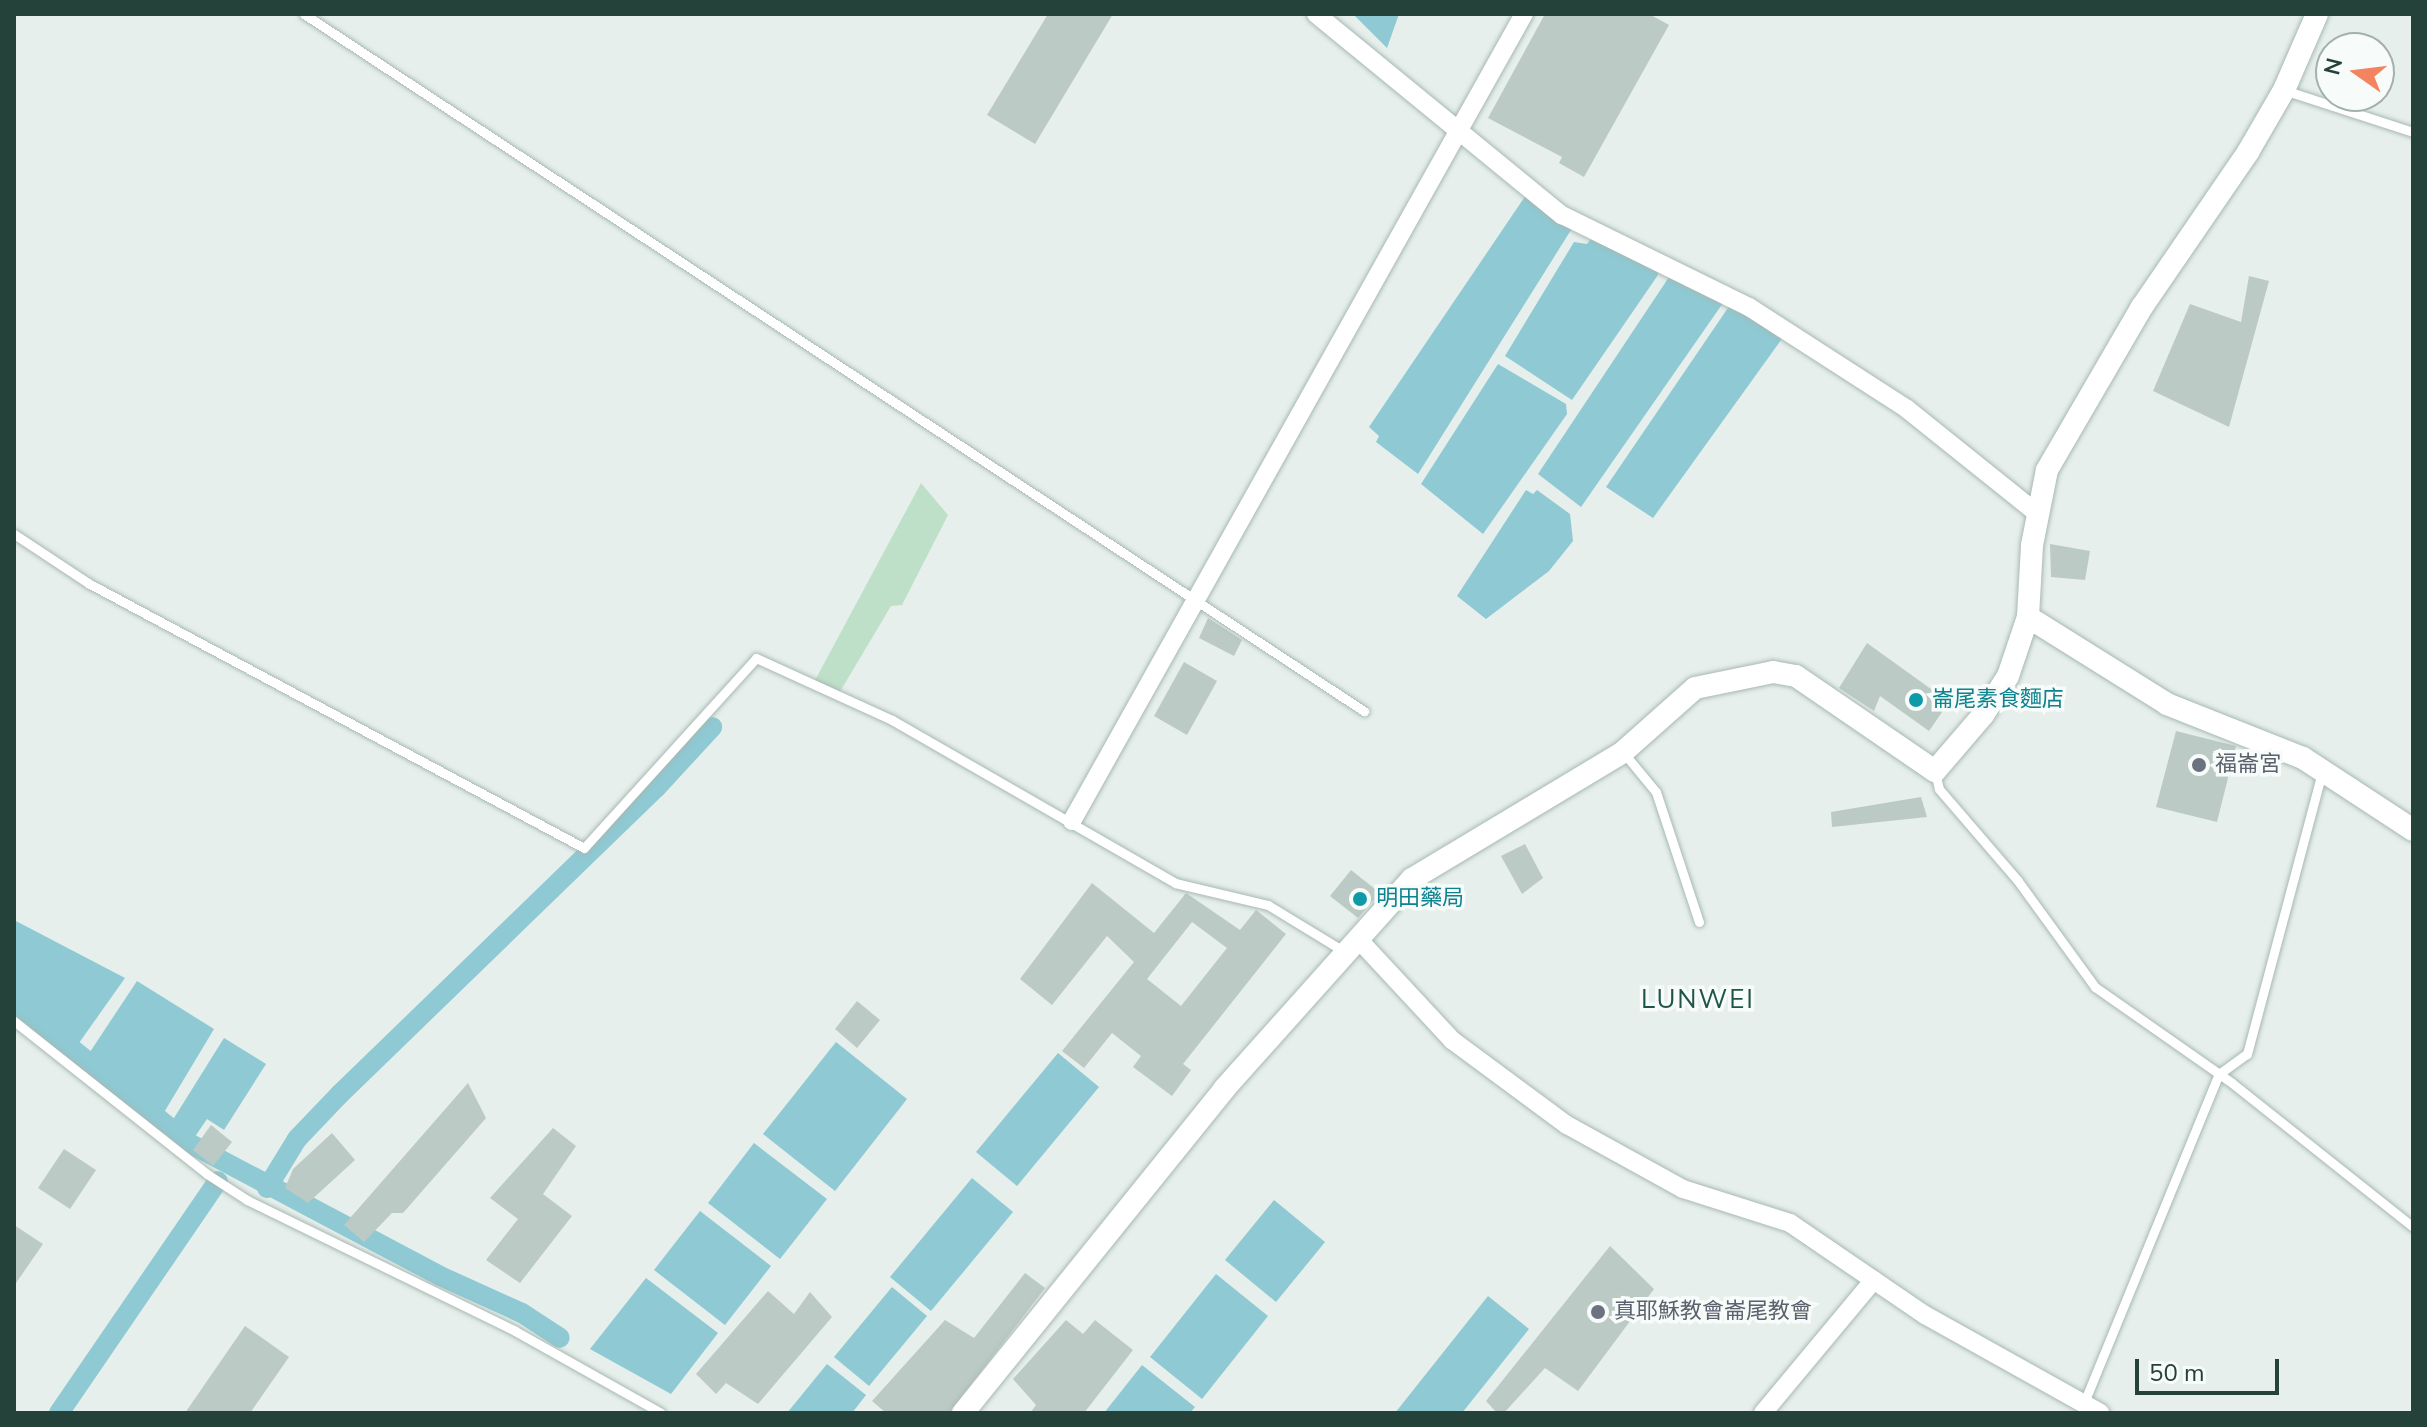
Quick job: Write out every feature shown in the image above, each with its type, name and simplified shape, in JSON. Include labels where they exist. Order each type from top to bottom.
[{"type":"street","points":[[1316,14],[1458,135],[1562,215],[1749,307],[1907,409],[2037,513]]},
{"type":"street","points":[[1072,821],[1524,14]]},
{"type":"street","points":[[963,1413],[1225,1088],[1412,879],[1623,752],[1695,688],[1773,672],[1796,676],[1935,771],[1983,715],[2008,676],[2028,617],[2037,513],[2047,470],[2088,397],[2284,90],[2317,14]]},
{"type":"street","points":[[2028,617],[2167,704],[2303,758],[2413,830]]},
{"type":"street","points":[[1354,947],[1452,1040],[1567,1125],[1683,1189],[1790,1223],[1925,1315],[2092,1409]]},
{"type":"street","points":[[1763,1413],[1874,1280]]},
{"type":"lane","points":[[304,14],[1364,711]]},
{"type":"lane","points":[[2284,90],[2413,132]]},
{"type":"lane","points":[[14,534],[88,583],[584,848],[756,658],[892,720],[1072,821],[1114,852],[1175,883],[1268,905],[1354,947]]},
{"type":"lane","points":[[1623,752],[1656,792],[1699,922]]},
{"type":"lane","points":[[1935,771],[1939,789],[2018,881],[2095,987],[2219,1074],[2413,1227]]},
{"type":"lane","points":[[2092,1409],[2219,1074],[2247,1054],[2322,772]]},
{"type":"lane","points":[[14,1021],[207,1174],[247,1200],[515,1331],[661,1413]]},
{"type":"green space","points":[[921,483],[948,515],[902,605],[891,606],[838,695],[813,684]]},
{"type":"water","points":[[1353,14],[1399,14],[1387,48]]},
{"type":"water","points":[[1526,195],[1576,222],[1418,474],[1376,442],[1379,436],[1369,427]]},
{"type":"water","points":[[1591,239],[1658,270],[1658,275],[1572,400],[1505,356],[1574,242],[1587,244]]},
{"type":"water","points":[[1671,274],[1723,303],[1581,507],[1538,474]]},
{"type":"water","points":[[1732,302],[1778,326],[1781,340],[1653,518],[1606,487]]},
{"type":"water","points":[[1498,364],[1566,404],[1567,414],[1483,534],[1421,484]]},
{"type":"water","points":[[1526,490],[1533,494],[1537,490],[1570,514],[1573,541],[1549,571],[1486,619],[1457,596]]},
{"type":"water","points":[[14,920],[125,978],[74,1050],[14,1001]]},
{"type":"water","points":[[137,981],[214,1029],[163,1114],[88,1055]]},
{"type":"water","points":[[224,1038],[266,1064],[224,1130],[207,1119],[192,1141],[169,1126]]},
{"type":"water","points":[[836,1042],[907,1099],[835,1191],[763,1134]]},
{"type":"water","points":[[1058,1053],[1099,1087],[1017,1186],[976,1152]]},
{"type":"water","points":[[754,1143],[827,1199],[780,1259],[708,1203]]},
{"type":"water","points":[[972,1178],[1013,1212],[931,1311],[890,1277]]},
{"type":"water","points":[[1274,1200],[1325,1242],[1276,1302],[1225,1260]]},
{"type":"water","points":[[700,1211],[771,1266],[725,1325],[654,1270]]},
{"type":"water","points":[[1216,1274],[1268,1316],[1202,1399],[1150,1357]]},
{"type":"water","points":[[646,1278],[718,1333],[671,1394],[590,1349]]},
{"type":"water","points":[[892,1287],[927,1316],[869,1386],[834,1357]]},
{"type":"water","points":[[1488,1296],[1529,1329],[1462,1413],[1395,1413]]},
{"type":"water","points":[[827,1364],[866,1395],[852,1413],[787,1413]]},
{"type":"water","points":[[1142,1365],[1195,1407],[1190,1413],[1104,1413]]},
{"type":"building","points":[[1048,14],[1113,14],[1035,144],[987,115]]},
{"type":"building","points":[[1545,14],[1649,14],[1669,25],[1584,177],[1559,163],[1562,157],[1488,118]]},
{"type":"building","points":[[2249,276],[2269,281],[2229,427],[2153,391],[2190,304],[2241,322]]},
{"type":"building","points":[[2050,544],[2090,551],[2085,580],[2051,577]]},
{"type":"building","points":[[1208,618],[1242,640],[1234,656],[1199,638]]},
{"type":"building","points":[[1867,643],[1949,702],[1929,731],[1880,696],[1874,711],[1839,688]]},
{"type":"building","points":[[1184,662],[1217,681],[1187,735],[1154,716]]},
{"type":"building","name":"福崙宮","points":[[2176,731],[2236,746],[2217,822],[2156,807]]},
{"type":"building","points":[[1921,797],[1927,817],[1832,827],[1831,812]]},
{"type":"building","points":[[1525,844],[1543,878],[1522,894],[1501,856]]},
{"type":"building","name":"明田藥局","points":[[1351,870],[1380,893],[1358,918],[1330,896]]},
{"type":"building","points":[[1092,883],[1154,933],[1186,893],[1240,930],[1256,910],[1286,934],[1183,1064],[1191,1070],[1172,1096],[1133,1067],[1141,1056],[1112,1033],[1084,1068],[1062,1051],[1134,962],[1107,936],[1052,1005],[1020,979]],"holes":[[[1192,922],[1227,948],[1181,1006],[1147,979]]]},
{"type":"building","points":[[857,1001],[880,1020],[857,1048],[835,1029]]},
{"type":"building","points":[[468,1083],[486,1118],[403,1213],[392,1213],[364,1242],[344,1225]]},
{"type":"building","points":[[211,1125],[232,1142],[213,1166],[193,1150]]},
{"type":"building","points":[[553,1128],[576,1146],[543,1194],[572,1216],[520,1283],[486,1260],[518,1219],[490,1198]]},
{"type":"building","points":[[332,1133],[355,1160],[308,1203],[285,1188],[293,1169]]},
{"type":"building","points":[[64,1149],[96,1170],[70,1209],[38,1188]]},
{"type":"building","points":[[14,1225],[43,1244],[14,1286]]},
{"type":"building","name":"真耶穌教會崙尾教會","points":[[1610,1246],[1654,1289],[1578,1391],[1545,1368],[1504,1413],[1497,1413],[1486,1401]]},
{"type":"building","points":[[1025,1273],[1045,1288],[949,1413],[886,1413],[872,1401],[945,1320],[974,1338]]},
{"type":"building","points":[[768,1291],[794,1314],[810,1292],[832,1317],[758,1404],[726,1383],[716,1394],[696,1374]]},
{"type":"building","points":[[1066,1320],[1083,1334],[1095,1320],[1133,1350],[1084,1413],[1030,1413],[1036,1405],[1013,1379]]},
{"type":"building","points":[[245,1326],[289,1357],[250,1413],[185,1413]]},
{"type":"waterway","points":[[267,1188],[297,1139],[340,1094],[656,788],[712,727]]},
{"type":"waterway","points":[[14,1002],[189,1143],[440,1276],[522,1313],[560,1338]]},
{"type":"waterway","points":[[59,1413],[218,1181]]},
{"type":"place","name":"崙尾素食麵店","points":[[1916,700]]},
{"type":"place","name":"福崙宮","points":[[2199,765]]},
{"type":"place","name":"明田藥局","points":[[1360,899]]},
{"type":"place","name":"真耶穌教會崙尾教會","points":[[1598,1312]]},
{"type":"district","name":"LUNWEI","points":[[1698,1000]]}]
